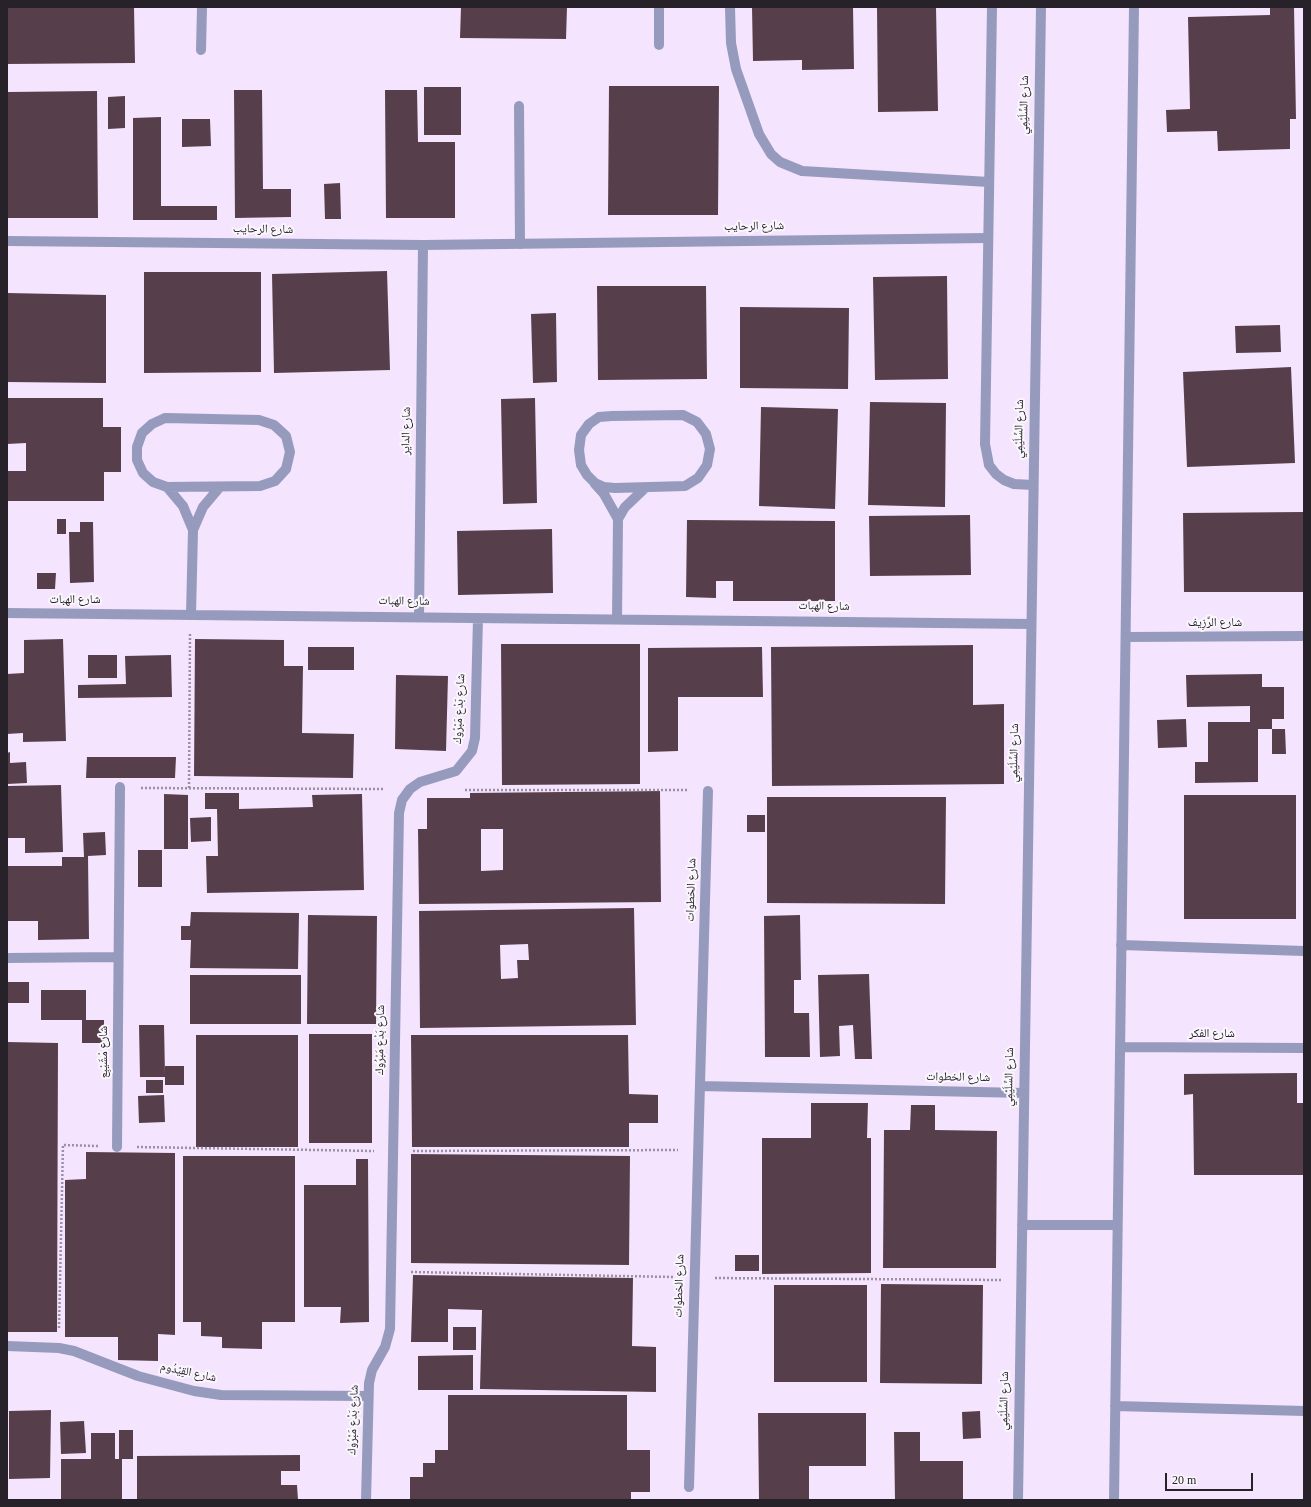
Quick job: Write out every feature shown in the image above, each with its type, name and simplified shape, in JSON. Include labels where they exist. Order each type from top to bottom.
[{"type":"street","points":[[202,7],[202,50]]},
{"type":"street","points":[[659,7],[659,45]]},
{"type":"street","points":[[730,7],[731,43],[736,69],[759,134],[771,154],[780,162],[802,171],[989,182]]},
{"type":"street","points":[[992,7],[985,444],[989,465],[996,474],[1004,480],[1014,484],[1033,485]]},
{"type":"street","name":"شارع السِّلَيْمِي","points":[[1018,1500],[1041,7]]},
{"type":"street","points":[[1114,1500],[1134,7]]},
{"type":"street","points":[[519,106],[520,244]]},
{"type":"street","name":"شارع الرحايب","points":[[7,241],[423,245],[988,238]]},
{"type":"street","name":"شارع الداير","points":[[419,616],[423,245]]},
{"type":"street","points":[[595,483],[604,487],[615,488],[685,486],[698,478],[707,465],[710,449],[706,434],[696,422],[683,414],[599,418],[589,424],[581,435],[579,450],[581,465],[587,475],[604,494],[618,519],[617,619]]},
{"type":"street","points":[[165,418],[259,420],[274,425],[286,436],[290,452],[286,468],[275,481],[260,486],[219,488],[167,486],[153,482],[143,473],[137,460],[137,446],[142,433],[152,424],[165,418]]},
{"type":"street","points":[[167,486],[183,506],[193,530]]},
{"type":"street","points":[[191,615],[193,530],[203,507],[219,488]]},
{"type":"street","points":[[618,519],[630,502],[645,488]]},
{"type":"street","name":"شارع الهبات","points":[[7,613],[419,616],[478,618],[1031,624]]},
{"type":"street","name":"شارع بَدْع مَبْرُوك","points":[[366,1500],[368,1396],[372,1370],[385,1347],[390,1329],[399,813],[402,800],[410,789],[420,782],[456,771],[472,751],[475,738],[478,618]]},
{"type":"street","name":"شارع الرِّزِيف","points":[[1126,637],[1304,636]]},
{"type":"street","name":"شارع مْشَيْبِع","points":[[117,1147],[120,788]]},
{"type":"street","name":"شارع الخطوات","points":[[688,1487],[708,791]]},
{"type":"street","points":[[1122,945],[1304,951]]},
{"type":"street","points":[[7,958],[118,958]]},
{"type":"street","name":"شارع الفكر","points":[[1120,1047],[1304,1048]]},
{"type":"street","name":"شارع الخطوات","points":[[700,1086],[1024,1093]]},
{"type":"street","points":[[1022,1225],[1117,1225]]},
{"type":"street","name":"شارع القِيْدُوم","points":[[7,1346],[59,1348],[86,1355],[138,1376],[194,1391],[221,1395],[368,1396]]},
{"type":"street","points":[[1115,1406],[1304,1411]]},
{"type":"path","points":[[189,788],[191,615]]},
{"type":"path","points":[[59,1348],[63,1145],[393,1151],[698,1150]]},
{"type":"building","points":[[7,7],[134,7],[135,63],[7,64]]},
{"type":"building","points":[[461,7],[567,7],[566,39],[460,38]]},
{"type":"building","points":[[752,7],[853,7],[854,69],[802,70],[802,60],[753,61]]},
{"type":"building","points":[[877,7],[936,7],[938,111],[878,112]]},
{"type":"building","points":[[1270,7],[1294,7],[1296,119],[1290,119],[1290,149],[1218,151],[1217,131],[1167,132],[1166,110],[1190,109],[1188,17],[1270,15]]},
{"type":"building","points":[[609,86],[719,86],[718,215],[608,215]]},
{"type":"building","points":[[424,87],[461,87],[461,135],[424,135]]},
{"type":"building","points":[[234,90],[262,90],[263,189],[291,189],[291,217],[235,218]]},
{"type":"building","points":[[385,90],[417,90],[418,142],[455,142],[455,218],[386,218]]},
{"type":"building","points":[[97,91],[98,218],[8,218],[8,92]]},
{"type":"building","points":[[125,96],[125,128],[108,129],[108,97]]},
{"type":"building","points":[[161,117],[161,206],[217,206],[217,220],[133,220],[133,118]]},
{"type":"building","points":[[182,119],[210,119],[211,146],[182,147]]},
{"type":"building","points":[[340,183],[341,219],[325,219],[324,184]]},
{"type":"building","points":[[387,271],[390,370],[274,373],[272,274]]},
{"type":"building","points":[[144,272],[261,272],[261,372],[144,373]]},
{"type":"building","points":[[947,276],[948,379],[875,380],[873,277]]},
{"type":"building","points":[[597,286],[706,286],[707,379],[598,380]]},
{"type":"building","points":[[7,293],[106,295],[106,383],[7,382]]},
{"type":"building","points":[[740,307],[849,308],[848,389],[740,388]]},
{"type":"building","points":[[556,313],[557,382],[533,383],[531,314]]},
{"type":"building","points":[[1280,325],[1281,352],[1236,353],[1235,326]]},
{"type":"building","points":[[1291,367],[1295,463],[1187,467],[1183,372]]},
{"type":"building","points":[[7,398],[103,398],[103,427],[121,427],[121,472],[104,472],[104,501],[7,501],[7,471],[26,471],[26,443],[7,444]]},
{"type":"building","points":[[535,398],[537,503],[503,504],[501,399]]},
{"type":"building","points":[[870,402],[946,403],[945,507],[868,505]]},
{"type":"building","points":[[761,407],[838,409],[835,509],[759,506]]},
{"type":"building","points":[[1304,512],[1304,592],[1184,592],[1183,513]]},
{"type":"building","points":[[970,515],[971,575],[870,576],[869,516]]},
{"type":"building","points":[[57,519],[66,519],[66,534],[57,534]]},
{"type":"building","points":[[687,520],[835,521],[835,601],[733,601],[733,581],[716,581],[716,598],[686,597]]},
{"type":"building","points":[[80,522],[93,522],[94,582],[70,583],[69,532],[80,532]]},
{"type":"building","points":[[552,529],[553,593],[458,595],[457,531]]},
{"type":"building","points":[[37,573],[56,573],[55,589],[37,589]]},
{"type":"building","points":[[63,639],[66,741],[23,742],[23,733],[7,734],[7,674],[24,673],[24,640]]},
{"type":"building","points":[[195,639],[284,640],[284,666],[303,666],[302,733],[354,734],[353,778],[194,776]]},
{"type":"building","points":[[501,644],[640,644],[640,784],[502,785]]},
{"type":"building","points":[[973,645],[973,705],[1004,704],[1004,784],[772,786],[771,647]]},
{"type":"building","points":[[308,647],[354,647],[354,670],[308,670]]},
{"type":"building","points":[[762,647],[763,697],[678,697],[678,751],[648,752],[648,648]]},
{"type":"building","points":[[88,655],[117,655],[117,678],[88,678]]},
{"type":"building","points":[[171,655],[172,697],[78,698],[78,685],[126,684],[125,656]]},
{"type":"building","points":[[1262,674],[1262,687],[1284,687],[1284,719],[1272,719],[1272,729],[1258,729],[1258,782],[1195,783],[1195,762],[1208,762],[1208,722],[1250,722],[1250,706],[1187,707],[1186,675]]},
{"type":"building","points":[[396,675],[448,676],[446,751],[395,749]]},
{"type":"building","points":[[1186,719],[1187,747],[1158,748],[1157,720]]},
{"type":"building","points":[[1272,729],[1285,729],[1286,754],[1272,754]]},
{"type":"building","points":[[10,752],[10,763],[26,762],[27,783],[7,784],[7,753]]},
{"type":"building","points":[[87,757],[176,757],[175,778],[86,778]]},
{"type":"building","points":[[61,785],[63,852],[25,853],[25,838],[7,838],[7,786]]},
{"type":"building","points":[[660,791],[661,902],[419,904],[418,829],[427,829],[427,798],[470,798],[470,793]],"holes":[[[481,829],[503,829],[503,870],[481,871]]]},
{"type":"building","points":[[205,793],[239,793],[239,809],[313,807],[312,795],[362,794],[364,890],[207,893],[206,856],[218,856],[217,809],[205,809]]},
{"type":"building","points":[[164,794],[188,795],[188,849],[164,849]]},
{"type":"building","points":[[1184,795],[1296,795],[1296,919],[1184,919]]},
{"type":"building","points":[[767,797],[946,797],[945,904],[767,903]]},
{"type":"building","points":[[747,815],[765,815],[765,832],[747,832]]},
{"type":"building","points":[[211,817],[211,841],[191,842],[190,818]]},
{"type":"building","points":[[105,832],[106,855],[88,856],[89,939],[38,940],[38,921],[7,921],[7,866],[62,866],[62,857],[84,857],[83,833]]},
{"type":"building","points":[[138,850],[162,850],[162,887],[138,887]]},
{"type":"building","points":[[634,908],[636,1025],[420,1028],[419,911]],"holes":[[[528,944],[529,960],[517,960],[518,978],[501,979],[500,945]]]},
{"type":"building","points":[[191,912],[299,913],[298,969],[190,968],[191,940],[181,940],[181,926],[190,926]]},
{"type":"building","points":[[308,915],[377,916],[376,1024],[307,1024]]},
{"type":"building","points":[[800,915],[801,980],[794,980],[794,1013],[809,1013],[810,1057],[765,1057],[764,916]]},
{"type":"building","points":[[869,974],[872,1059],[855,1059],[853,1025],[839,1026],[840,1056],[820,1057],[818,975]]},
{"type":"building","points":[[190,975],[301,975],[301,1024],[190,1024]]},
{"type":"building","points":[[7,982],[29,982],[29,1003],[7,1003]]},
{"type":"building","points":[[41,990],[86,990],[86,1020],[104,1020],[104,1043],[82,1043],[82,1020],[41,1020]]},
{"type":"building","points":[[139,1025],[164,1025],[165,1075],[165,1066],[184,1066],[184,1085],[165,1085],[165,1077],[140,1077]]},
{"type":"building","points":[[309,1034],[372,1034],[372,1143],[309,1143]]},
{"type":"building","points":[[196,1035],[298,1035],[298,1147],[196,1147]]},
{"type":"building","points":[[411,1035],[628,1035],[629,1094],[658,1095],[658,1123],[629,1123],[629,1147],[412,1147]]},
{"type":"building","points":[[7,1042],[58,1043],[57,1332],[7,1332]]},
{"type":"building","points":[[1297,1073],[1297,1103],[1303,1103],[1303,1175],[1194,1175],[1193,1094],[1184,1095],[1184,1074]]},
{"type":"building","points":[[146,1080],[163,1080],[163,1093],[146,1093]]},
{"type":"building","points":[[164,1095],[165,1122],[139,1123],[138,1096]]},
{"type":"building","points":[[811,1103],[868,1103],[867,1138],[871,1138],[871,1273],[762,1274],[762,1138],[811,1138]]},
{"type":"building","points":[[911,1105],[935,1105],[935,1130],[997,1131],[996,1268],[883,1268],[884,1130],[910,1130]]},
{"type":"building","points":[[86,1152],[175,1153],[175,1335],[158,1334],[158,1361],[118,1360],[118,1337],[65,1337],[65,1180],[86,1179]]},
{"type":"building","points":[[411,1154],[630,1156],[629,1265],[411,1263]]},
{"type":"building","points":[[183,1156],[295,1156],[295,1322],[262,1322],[262,1349],[222,1348],[222,1337],[201,1336],[201,1322],[183,1322]]},
{"type":"building","points":[[356,1159],[368,1159],[369,1322],[340,1323],[341,1307],[304,1307],[304,1185],[356,1185]]},
{"type":"building","points":[[735,1255],[759,1255],[759,1271],[735,1271]]},
{"type":"building","points":[[413,1275],[633,1278],[632,1346],[656,1347],[656,1392],[480,1389],[482,1310],[448,1309],[448,1342],[411,1342]]},
{"type":"building","points":[[881,1284],[983,1285],[982,1384],[880,1383]]},
{"type":"building","points":[[774,1285],[867,1285],[867,1382],[774,1382]]},
{"type":"building","points":[[453,1327],[476,1327],[476,1350],[453,1350]]},
{"type":"building","points":[[473,1355],[473,1390],[418,1390],[418,1356]]},
{"type":"building","points":[[448,1395],[627,1395],[627,1450],[650,1450],[650,1492],[631,1492],[631,1500],[410,1500],[410,1477],[423,1477],[423,1463],[435,1463],[435,1450],[448,1450]]},
{"type":"building","points":[[51,1410],[50,1478],[9,1479],[9,1411]]},
{"type":"building","points":[[980,1411],[981,1438],[963,1439],[962,1412]]},
{"type":"building","points":[[758,1413],[866,1413],[866,1466],[809,1466],[809,1500],[759,1500]]},
{"type":"building","points":[[84,1421],[86,1453],[61,1454],[60,1422]]},
{"type":"building","points":[[119,1430],[133,1430],[133,1459],[122,1459],[122,1500],[61,1500],[61,1459],[91,1459],[91,1433],[115,1433],[115,1459],[119,1459]]},
{"type":"building","points":[[894,1432],[920,1432],[920,1461],[963,1461],[963,1500],[895,1500]]},
{"type":"building","points":[[300,1455],[300,1471],[281,1471],[281,1485],[297,1485],[298,1500],[137,1500],[137,1456]]}]
